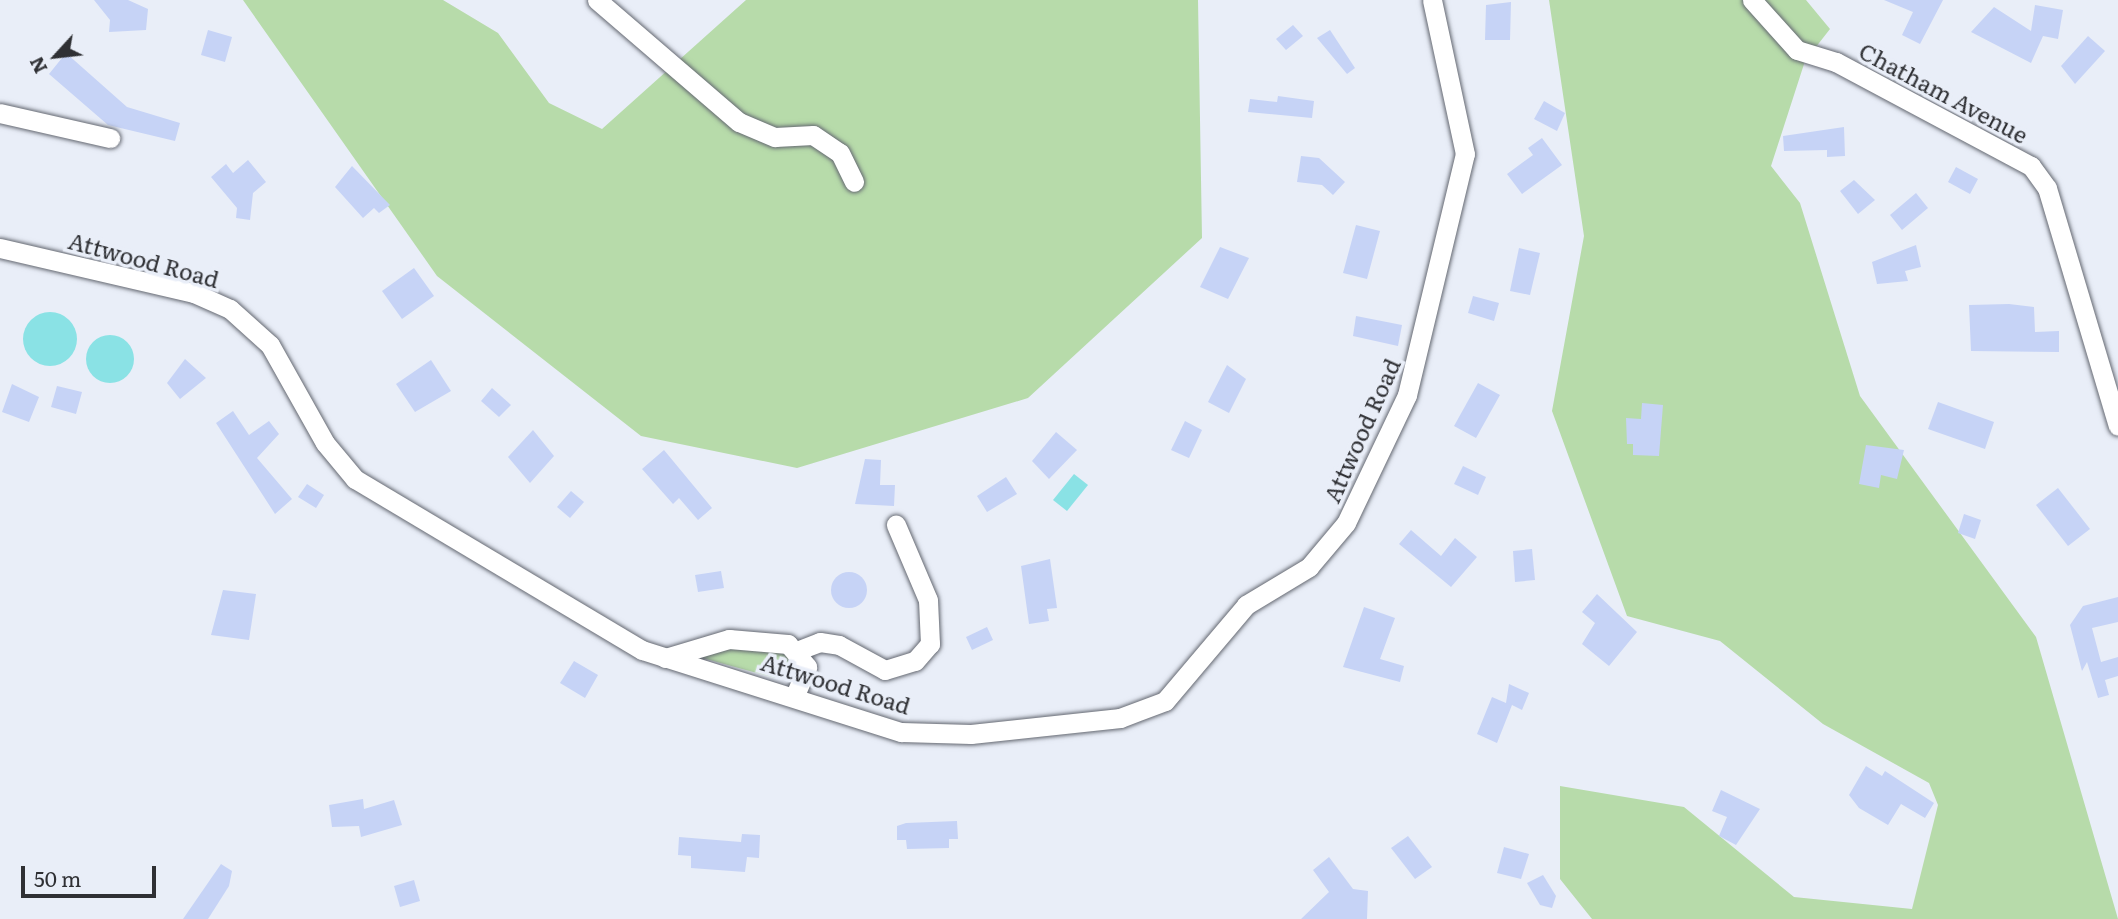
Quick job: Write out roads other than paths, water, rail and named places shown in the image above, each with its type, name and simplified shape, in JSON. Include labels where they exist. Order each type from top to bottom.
[{"type":"street","points":[[597,0],[739,122],[775,137],[813,135],[840,153],[853,182]]},
{"type":"street","name":"Attwood Road","points":[[0,248],[194,293],[230,309],[270,345],[325,443],[355,479],[589,623],[664,658],[918,734],[991,733],[1131,715],[1165,701],[1246,605],[1309,567],[1346,523],[1407,395],[1461,183],[1461,113],[1432,0]]},
{"type":"street","name":"Chatham Avenue","points":[[1752,0],[1797,50],[1836,62],[2031,166],[2047,188],[2118,426]]},
{"type":"street","points":[[0,113],[110,138]]},
{"type":"street","points":[[664,658],[729,639],[773,640],[799,650],[820,642],[839,645],[885,670],[915,661],[930,644],[928,600],[896,525]]},
{"type":"street","points":[[794,697],[806,673],[799,650]]},
{"type":"water","points":[[50,312],[69,320],[77,339],[69,358],[50,366],[31,358],[23,339],[31,320]]},
{"type":"water","points":[[110,335],[127,342],[134,359],[127,376],[110,383],[93,376],[86,359],[93,342]]},
{"type":"water","points":[[1074,474],[1088,485],[1067,511],[1053,500]]}]
